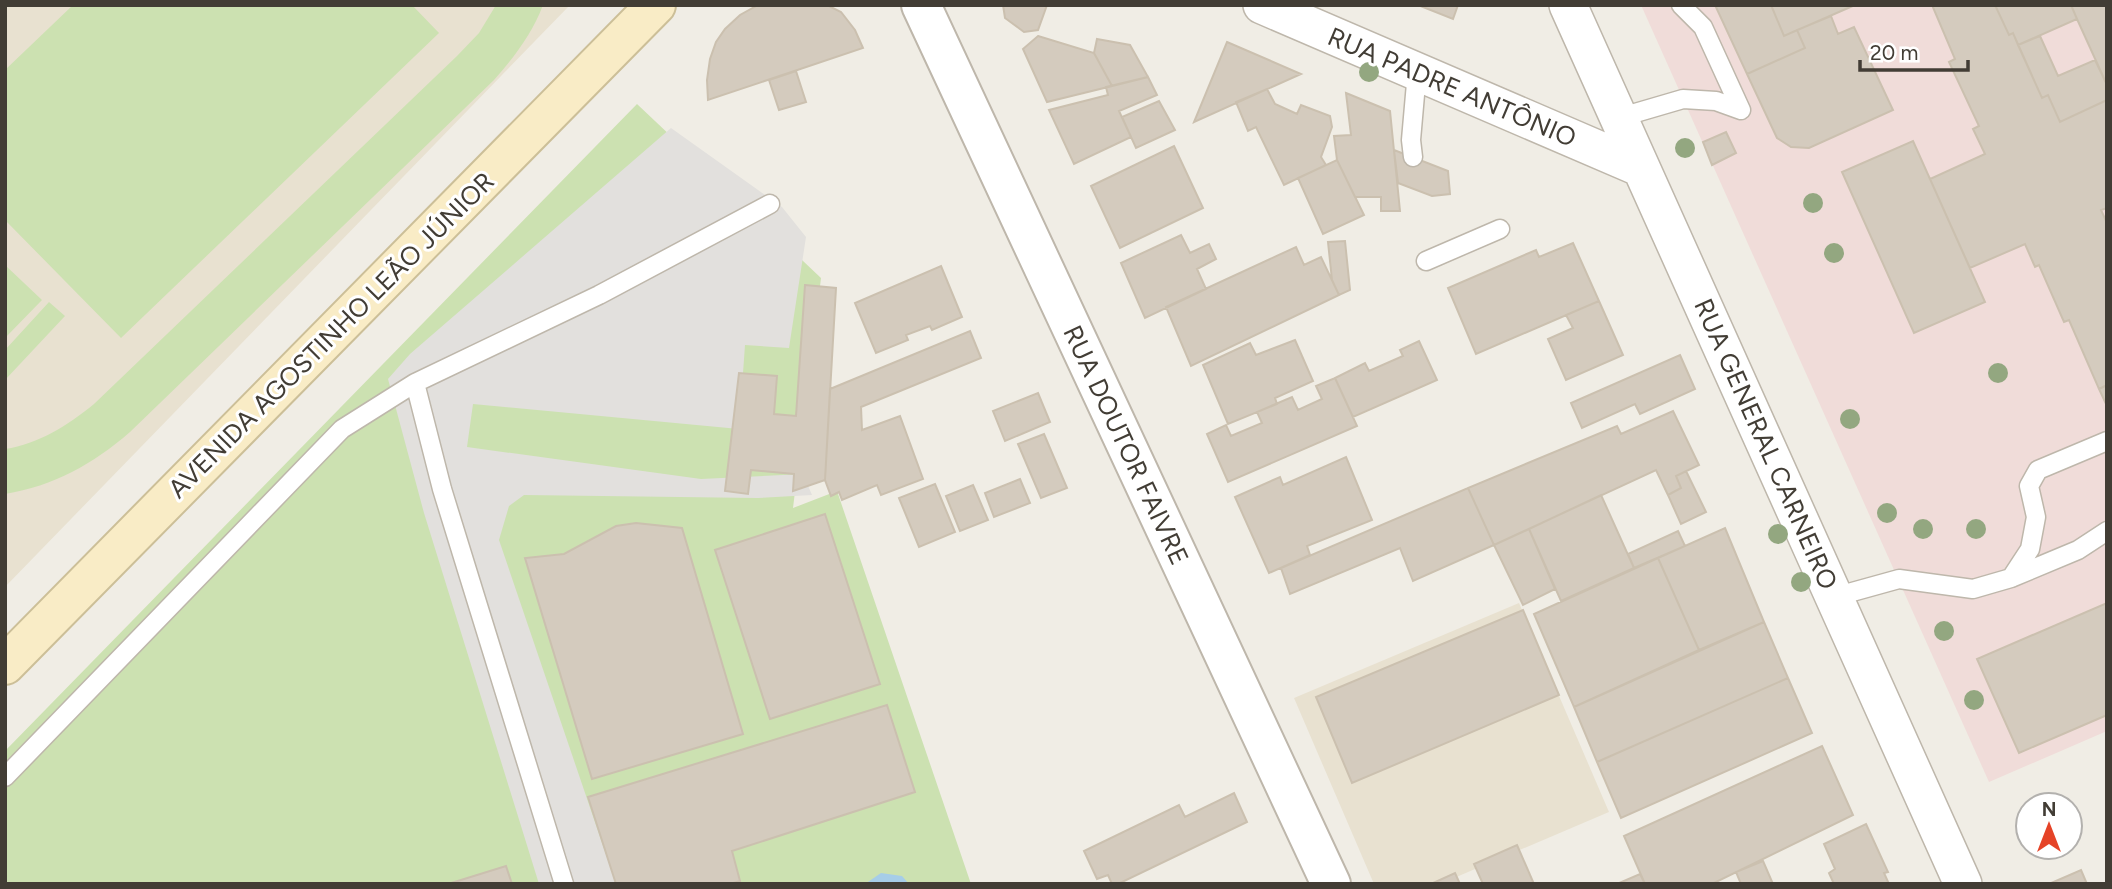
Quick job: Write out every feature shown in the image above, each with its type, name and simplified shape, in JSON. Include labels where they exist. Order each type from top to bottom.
[{"type":"main road","name":"AVENIDA AGOSTINHO LEÃO JÚNIOR","points":[[5,665],[656,5]]},
{"type":"street","name":"RUA DOUTOR FAIVRE","points":[[921,5],[1331,884]]},
{"type":"street","name":"RUA PADRE ANTÔNIO","points":[[1262,5],[1641,168]]},
{"type":"street","name":"RUA GENERAL CARNEIRO","points":[[1570,6],[1963,884]]},
{"type":"lane","points":[[1618,118],[1683,99],[1716,100],[1741,110],[1703,27],[1681,5]]},
{"type":"lane","points":[[1413,158],[1411,140],[1417,72]]},
{"type":"lane","points":[[5,777],[342,429],[415,383],[599,295],[770,204]]},
{"type":"lane","points":[[1426,261],[1500,229]]},
{"type":"lane","points":[[415,383],[442,489],[564,884]]},
{"type":"lane","points":[[2011,578],[2030,549],[2036,517],[2029,486],[2038,470],[2107,441]]},
{"type":"lane","points":[[1834,597],[1899,579],[1973,589],[2011,578],[2078,550],[2107,531]]},
{"type":"shaded area","points":[[5,5],[570,5],[5,587]]},
{"type":"shaded area","points":[[1641,5],[2107,5],[2107,731],[1989,782]]},
{"type":"shaded area","points":[[671,128],[782,207],[806,237],[789,348],[745,345],[739,429],[473,404],[467,447],[701,479],[803,474],[812,495],[758,498],[524,495],[509,506],[499,540],[616,884],[539,884],[424,513],[388,379],[410,354]]},
{"type":"shaded area","points":[[1519,603],[1609,812],[1440,884],[1374,884],[1294,698]]},
{"type":"green space","points":[[73,5],[412,5],[439,33],[121,338],[5,220],[5,70]]},
{"type":"green space","points":[[496,5],[543,5],[534,26],[494,80],[130,432],[102,454],[72,472],[40,485],[5,494],[5,449],[30,443],[52,432],[94,404],[457,56],[479,33]]},
{"type":"green space","points":[[637,104],[821,278],[793,508],[837,491],[971,884],[5,884],[5,751]]},
{"type":"green space","points":[[5,265],[42,300],[5,338]]},
{"type":"green space","points":[[49,302],[65,316],[5,380],[5,350]]},
{"type":"water","points":[[881,873],[902,876],[909,884],[865,884]]},
{"type":"building","points":[[758,5],[827,5],[841,12],[855,30],[863,48],[708,100],[707,80],[716,42],[740,15]]},
{"type":"building","points":[[1003,5],[1047,5],[1038,30],[1024,32],[1005,18]]},
{"type":"building","points":[[1418,5],[1458,5],[1453,19]]},
{"type":"building","points":[[1715,5],[1771,5],[1784,36],[1797,30],[1805,48],[1747,74]]},
{"type":"building","points":[[1771,5],[1855,5],[1784,36]]},
{"type":"building","points":[[1932,5],[1995,5],[2009,35],[2013,33],[2042,98],[2048,95],[2060,122],[2107,100],[2107,208],[2101,210],[2107,223],[2107,385],[2099,389],[2069,320],[2064,322],[2039,265],[2035,267],[2025,244],[1970,268],[1930,179],[1985,154],[1973,129],[1979,126],[1949,62],[1955,59]]},
{"type":"building","points":[[1995,5],[2071,5],[2077,19],[2018,45],[2013,33],[2009,35]]},
{"type":"building","points":[[2071,5],[2107,5],[2107,85],[2077,19]]},
{"type":"building","points":[[1831,16],[1838,34],[1854,27],[1893,110],[1809,148],[1791,147],[1777,138],[1747,74],[1805,48],[1797,30]]},
{"type":"building","points":[[1038,36],[1094,53],[1112,86],[1047,102],[1023,49]]},
{"type":"building","points":[[2040,36],[2058,76],[2095,60],[2107,85],[2107,100],[2060,122],[2048,95],[2042,98],[2018,45]]},
{"type":"building","points":[[1097,39],[1130,45],[1148,77],[1112,86],[1094,53]]},
{"type":"building","points":[[1227,42],[1301,74],[1194,122]]},
{"type":"building","points":[[796,71],[806,102],[779,110],[769,80]]},
{"type":"building","points":[[1148,77],[1157,95],[1119,111],[1131,137],[1074,164],[1049,110],[1108,95],[1106,87]]},
{"type":"building","points":[[1267,89],[1275,104],[1297,114],[1301,105],[1330,116],[1332,127],[1321,157],[1326,165],[1284,185],[1256,127],[1248,131],[1236,102]]},
{"type":"building","points":[[1346,93],[1390,111],[1400,211],[1381,211],[1381,197],[1355,197],[1337,160],[1334,136],[1351,135]]},
{"type":"building","points":[[1159,101],[1175,130],[1136,148],[1122,117]]},
{"type":"building","points":[[1726,132],[1736,153],[1712,165],[1703,142]]},
{"type":"building","points":[[1913,141],[1985,302],[1914,333],[1842,172]]},
{"type":"building","points":[[1174,146],[1203,208],[1120,248],[1091,186]]},
{"type":"building","points":[[1394,150],[1448,171],[1450,194],[1432,196],[1398,183]]},
{"type":"building","points":[[1337,160],[1364,215],[1323,234],[1298,178]]},
{"type":"building","points":[[1181,235],[1190,253],[1209,244],[1216,259],[1197,269],[1206,289],[1145,318],[1121,263]]},
{"type":"building","points":[[1345,241],[1350,290],[1339,295],[1332,280],[1328,242]]},
{"type":"building","points":[[1573,243],[1599,301],[1476,354],[1448,288],[1536,250],[1539,257]]},
{"type":"building","points":[[1296,247],[1304,265],[1321,257],[1339,295],[1191,366],[1166,307]]},
{"type":"building","points":[[941,266],[962,317],[932,330],[930,326],[906,335],[908,340],[876,353],[855,303]]},
{"type":"building","points":[[805,285],[836,288],[825,480],[793,491],[794,474],[751,470],[748,494],[725,491],[739,373],[777,376],[774,414],[796,416]]},
{"type":"building","points":[[1599,301],[1623,355],[1566,380],[1548,339],[1573,328],[1566,315]]},
{"type":"building","points":[[970,331],[981,358],[861,407],[862,430],[900,416],[923,479],[881,495],[877,485],[842,500],[839,492],[831,496],[825,480],[830,389]]},
{"type":"building","points":[[1295,340],[1313,381],[1275,398],[1277,404],[1228,424],[1203,365],[1250,343],[1256,355]]},
{"type":"building","points":[[1419,341],[1437,380],[1353,417],[1335,378],[1365,363],[1369,371],[1403,356],[1400,350]]},
{"type":"building","points":[[1680,355],[1695,389],[1640,414],[1635,404],[1582,428],[1571,403]]},
{"type":"building","points":[[1335,378],[1357,426],[1228,482],[1207,434],[1226,425],[1231,436],[1262,423],[1257,412],[1292,397],[1298,410],[1322,399],[1316,386]]},
{"type":"building","points":[[2107,385],[2107,406],[2099,389]]},
{"type":"building","points":[[1038,393],[1050,422],[1005,441],[993,411]]},
{"type":"building","points":[[1673,411],[1699,465],[1676,476],[1681,488],[1668,495],[1656,470],[1494,545],[1468,488],[1617,426],[1621,434]]},
{"type":"building","points":[[1044,434],[1067,488],[1041,498],[1018,444]]},
{"type":"building","points":[[1346,457],[1372,520],[1307,546],[1310,555],[1269,573],[1235,497],[1280,477],[1283,485]]},
{"type":"building","points":[[1686,471],[1706,512],[1681,524],[1668,495],[1681,488],[1676,476]]},
{"type":"building","points":[[1020,479],[1030,503],[994,517],[985,493]]},
{"type":"building","points":[[935,484],[955,532],[919,547],[899,498]]},
{"type":"building","points":[[973,485],[988,520],[960,531],[946,496]]},
{"type":"building","points":[[1468,488],[1494,545],[1413,581],[1400,548],[1290,594],[1281,568]]},
{"type":"building","points":[[1601,495],[1634,568],[1561,601],[1529,529]]},
{"type":"building","points":[[825,514],[880,684],[770,719],[715,550]]},
{"type":"building","points":[[636,523],[682,528],[743,734],[592,779],[525,558],[564,554],[616,526]]},
{"type":"building","points":[[1725,528],[1764,622],[1699,650],[1658,558]]},
{"type":"building","points":[[1529,529],[1555,589],[1523,605],[1494,545]]},
{"type":"building","points":[[1678,531],[1685,546],[1634,568],[1628,554]]},
{"type":"building","points":[[1658,558],[1699,650],[1574,707],[1534,614]]},
{"type":"building","points":[[2107,603],[2107,715],[2019,753],[1977,659]]},
{"type":"building","points":[[1523,610],[1559,695],[1352,783],[1316,697]]},
{"type":"building","points":[[1764,622],[1788,678],[1597,762],[1574,707]]},
{"type":"building","points":[[1788,678],[1812,733],[1621,818],[1597,762]]},
{"type":"building","points":[[887,705],[915,792],[732,851],[740,881],[730,884],[616,884],[588,797]]},
{"type":"building","points":[[1822,746],[1853,815],[1712,884],[1645,884],[1624,836]]},
{"type":"building","points":[[1234,793],[1247,822],[1118,884],[1112,884],[1108,875],[1097,879],[1084,851],[1179,805],[1185,817]]},
{"type":"building","points":[[1866,824],[1888,872],[1884,873],[1889,884],[1834,884],[1829,873],[1835,869],[1824,844]]},
{"type":"building","points":[[1517,845],[1534,884],[1483,884],[1474,864]]},
{"type":"building","points":[[1763,861],[1773,884],[1741,884],[1736,872]]},
{"type":"building","points":[[506,866],[512,884],[448,884]]},
{"type":"building","points":[[2081,870],[2087,884],[2049,884]]},
{"type":"building","points":[[1455,873],[1460,884],[1431,884]]},
{"type":"building","points":[[1640,874],[1645,884],[1617,884]]}]
